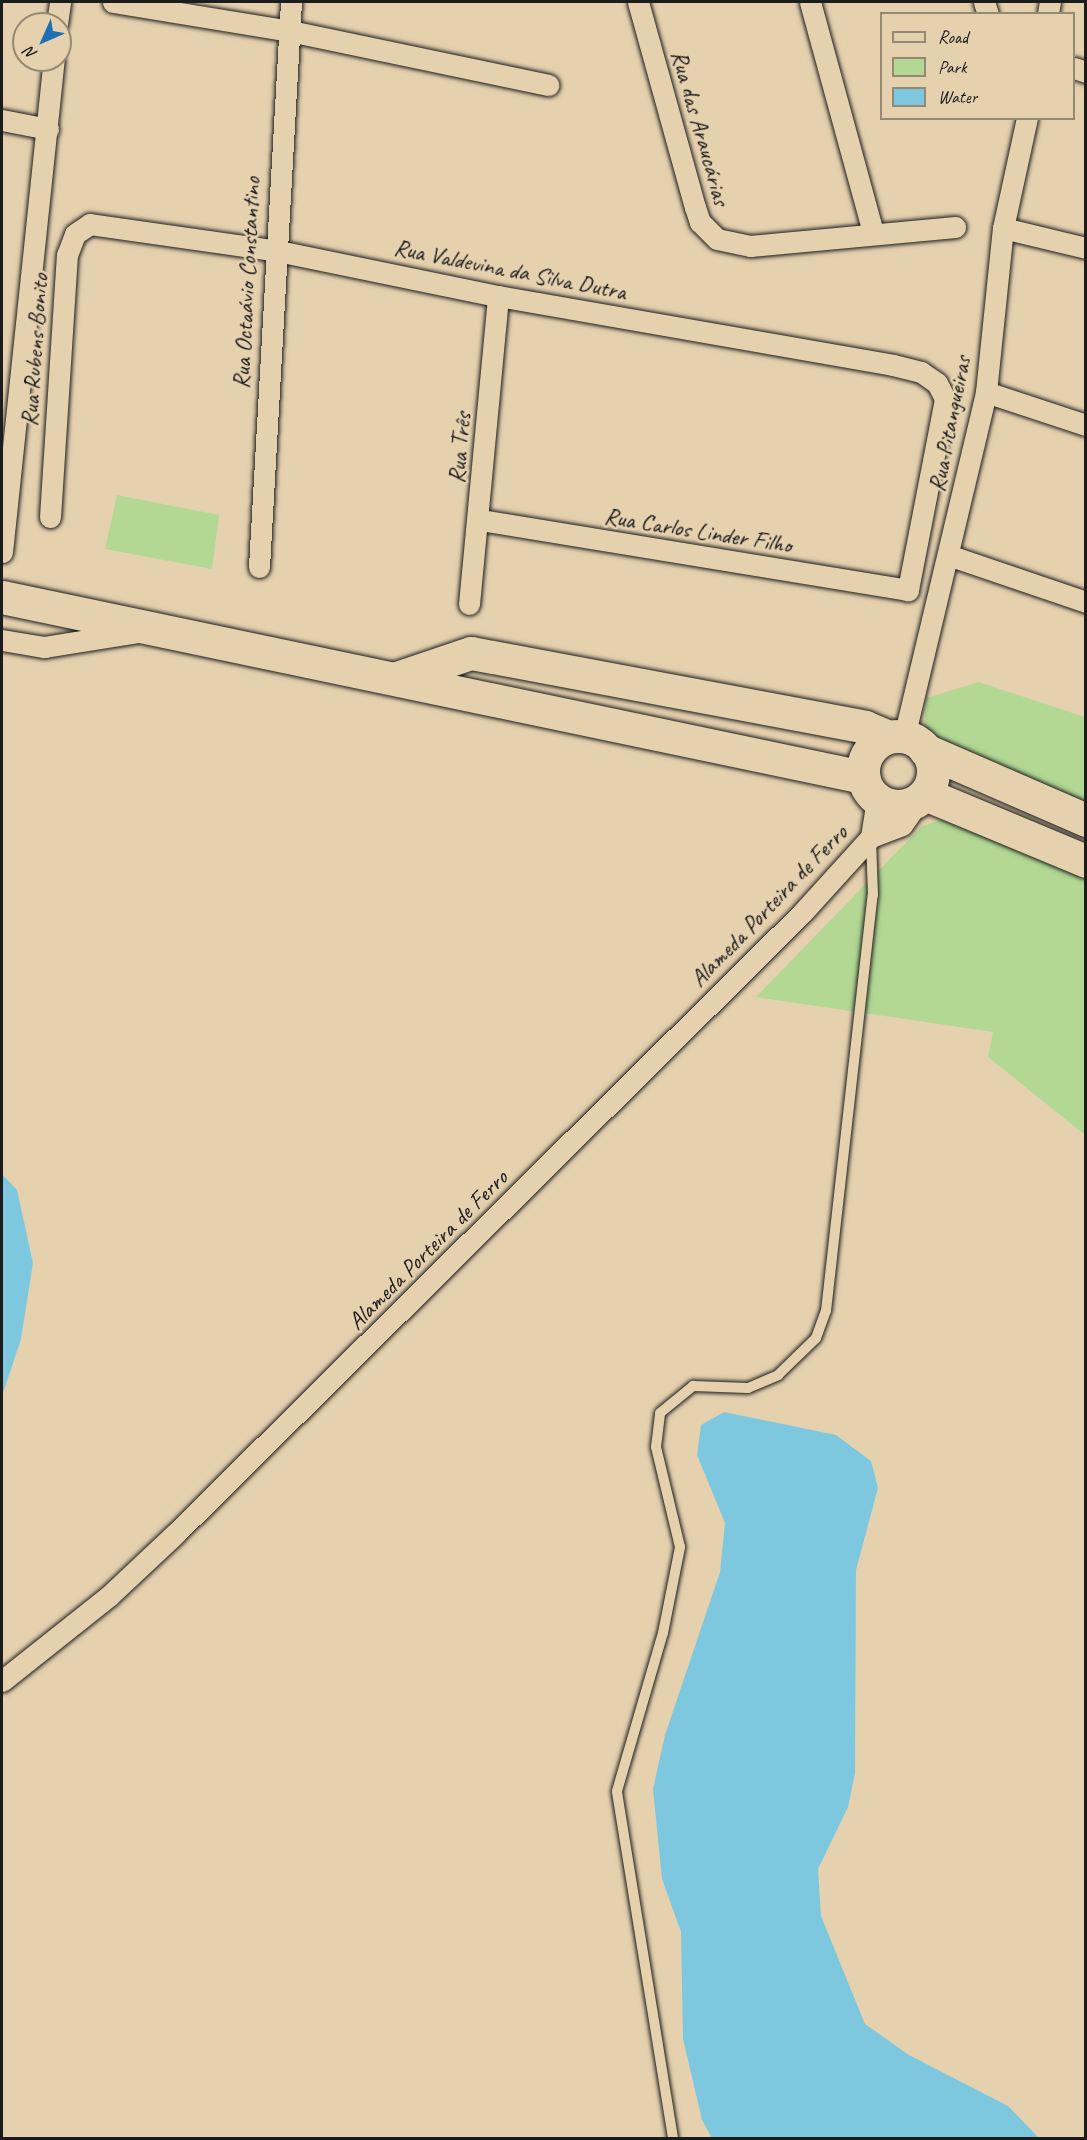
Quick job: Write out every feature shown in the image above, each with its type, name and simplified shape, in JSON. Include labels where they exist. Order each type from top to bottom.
[{"type":"main road","points":[[2,597],[397,678],[681,742],[870,789],[903,806],[923,796],[933,772],[906,741]]},
{"type":"main road","points":[[397,678],[471,653],[865,727],[906,741],[1086,820]]},
{"type":"main road","points":[[681,742],[692,695]]},
{"type":"main road","points":[[870,789],[868,753],[906,741]]},
{"type":"main road","points":[[923,796],[1086,861]]},
{"type":"street","points":[[113,2],[290,31],[548,85]]},
{"type":"street","name":"Rua Octaávio Constantino","points":[[259,567],[273,250],[291,2]]},
{"type":"street","name":"Rua das Araucárias","points":[[638,2],[695,207],[709,233],[728,245],[750,246],[955,227]]},
{"type":"street","points":[[810,2],[873,233]]},
{"type":"street","points":[[2,548],[53,72]]},
{"type":"street","points":[[2,120],[48,129]]},
{"type":"street","name":"Rua Pitangueiras","points":[[906,741],[986,392],[1003,228],[1027,120]]},
{"type":"street","name":"Rua Valdevina da Silva Dutra","points":[[118,224],[273,250],[498,296],[893,365],[921,372],[937,382],[945,399],[908,590]]},
{"type":"street","name":"Rua Rubens Bonito","points":[[50,517],[67,255],[81,228],[118,224]]},
{"type":"street","points":[[1003,228],[1086,248]]},
{"type":"street","name":"Rua Três","points":[[470,604],[480,520],[498,296]]},
{"type":"street","points":[[986,392],[1086,424]]},
{"type":"street","name":"Rua Carlos Linder Filho","points":[[480,520],[908,590]]},
{"type":"street","points":[[948,555],[1086,602]]},
{"type":"street","points":[[2,640],[44,647],[156,630]]},
{"type":"street","name":"Alameda Porteira de Ferro","points":[[870,789],[871,837]]},
{"type":"street","name":"Alameda Porteira de Ferro","points":[[2,1681],[109,1596],[244,1467],[802,913],[871,837],[902,825],[923,796]]},
{"type":"lane","points":[[674,2139],[616,1791],[663,1633],[680,1547],[656,1447],[660,1413],[693,1386],[748,1388],[778,1375],[816,1338],[825,1311],[873,895],[871,837]]},
{"type":"green space","points":[[117,495],[219,515],[212,569],[105,549]]},
{"type":"green space","points":[[979,682],[1085,717],[1085,802],[924,731],[926,698]]},
{"type":"green space","points":[[949,817],[1085,879],[1085,1135],[988,1057],[993,1032],[756,997],[922,826]]},
{"type":"water","points":[[2,1174],[17,1190],[33,1263],[21,1339],[2,1396]]},
{"type":"water","points":[[724,1412],[836,1435],[871,1461],[878,1488],[856,1570],[855,1773],[848,1807],[818,1869],[821,1916],[865,2024],[909,2055],[1008,2106],[1039,2138],[712,2138],[702,2120],[683,2039],[681,1932],[662,1879],[653,1789],[665,1735],[720,1572],[725,1523],[697,1455],[701,1425]]}]
